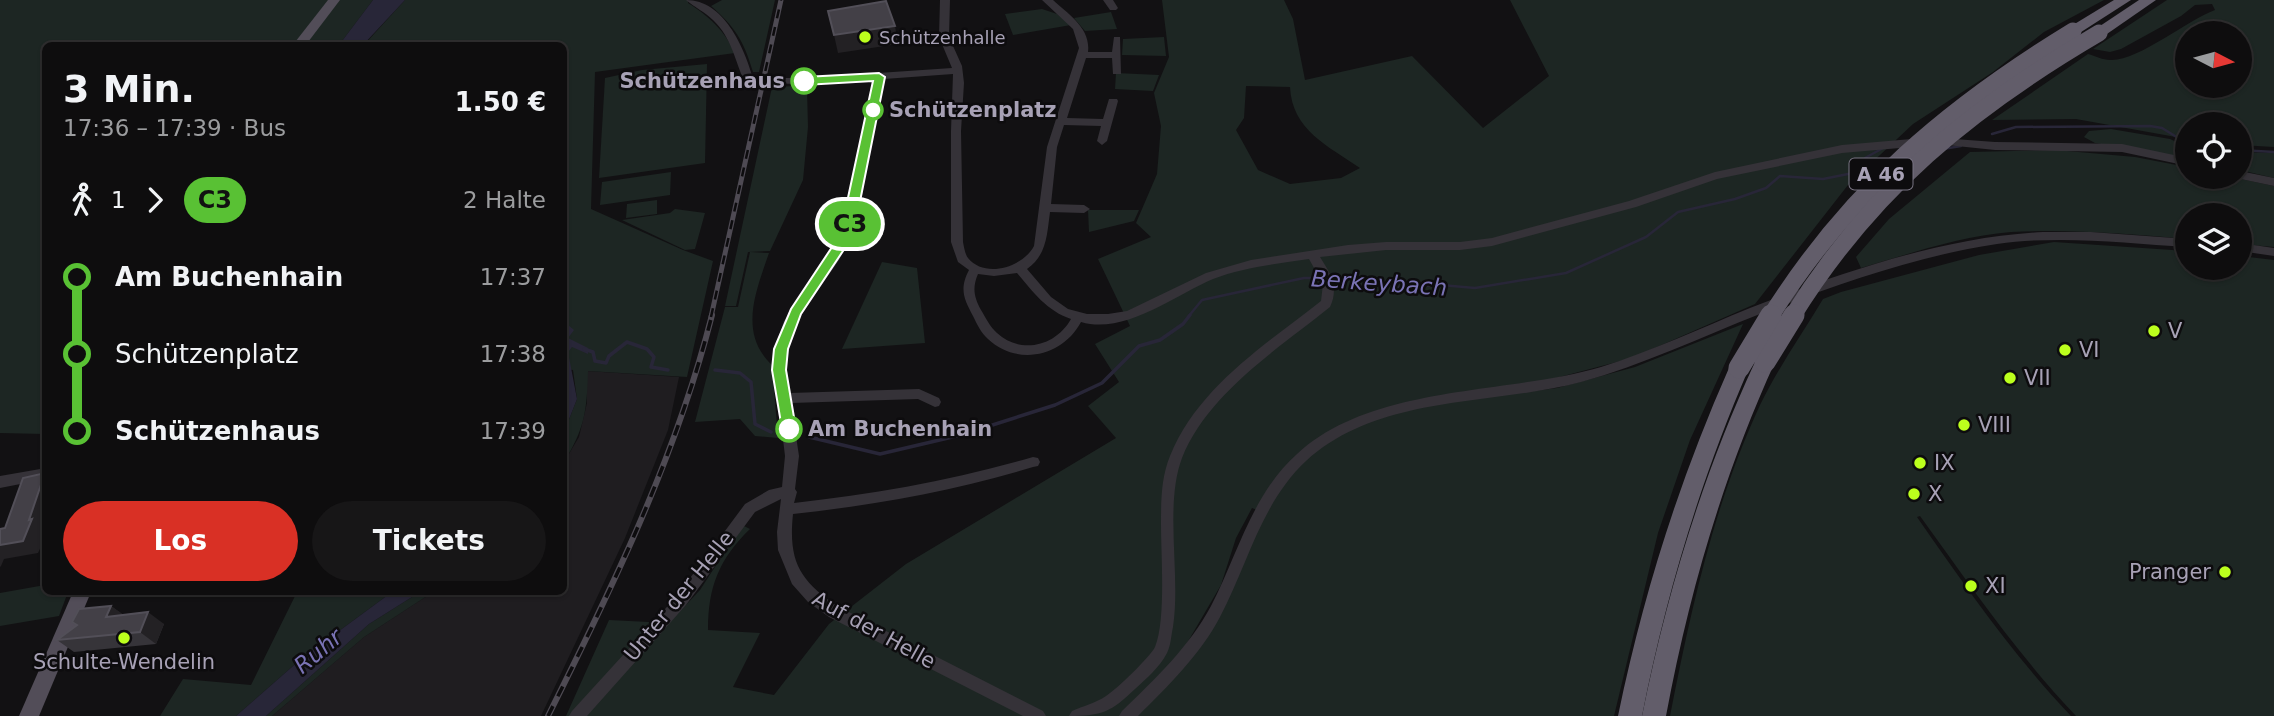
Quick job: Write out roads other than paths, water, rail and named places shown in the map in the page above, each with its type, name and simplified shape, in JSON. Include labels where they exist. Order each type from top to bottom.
[{"type":"highway","name":"A 46","points":[[1630,716],[1663,565],[1686,492],[1739,368],[1804,265],[1874,181],[1912,144],[1960,104],[2031,55],[2124,0]]},
{"type":"highway","name":"A 46","points":[[1654,716],[1667,645],[1687,562],[1711,488],[1737,421],[1765,362],[1796,309],[1829,261],[1899,178],[1975,111],[2015,82],[2149,0]]},
{"type":"main road","points":[[302,42],[334,0]]},
{"type":"main road","points":[[29,716],[81,595]]},
{"type":"street","points":[[691,0],[707,10],[729,31],[740,48],[749,81],[762,83],[958,71]]},
{"type":"street","points":[[945,0],[944,37],[958,71],[957,242],[962,259],[975,269],[1000,272],[1020,268],[1032,260],[1038,251],[1046,208],[1049,168],[1059,121],[1083,55],[1080,32],[1070,19],[1047,0]]},
{"type":"street","points":[[1117,39],[1117,72]]},
{"type":"street","points":[[1083,55],[1117,55]]},
{"type":"street","name":"Auf der Helle","points":[[879,77],[846,236],[795,312],[785,334],[779,370],[792,456],[784,532],[787,558],[794,576],[813,598],[858,625],[1038,716]]},
{"type":"street","points":[[1102,141],[1113,101]]},
{"type":"street","points":[[1059,121],[1106,123]]},
{"type":"street","points":[[1020,268],[1052,304],[1064,313],[1108,319],[1129,314],[1221,272],[1312,254],[1386,246],[1460,246],[1493,242],[1633,204],[1714,176],[1831,150],[1897,142],[2122,148],[2175,159]]},
{"type":"street","points":[[2252,177],[2274,182]]},
{"type":"street","points":[[1046,208],[1084,209]]},
{"type":"street","points":[[1112,701],[1125,716],[1177,666],[1207,626],[1259,513],[1284,475],[1312,450],[1352,427],[1402,408],[1554,384],[1633,363],[1757,311],[1838,283],[1959,248],[2018,237],[2043,236],[2175,242]]},
{"type":"street","points":[[2252,249],[2274,252]]},
{"type":"street","points":[[1077,716],[1112,701],[1153,660],[1164,640],[1168,611],[1167,496],[1176,457],[1191,429],[1228,383],[1326,304],[1330,296],[1329,284],[1312,254]]},
{"type":"street","points":[[975,269],[968,287],[970,298],[985,327],[1004,345],[1024,351],[1051,346],[1070,334],[1078,317]]},
{"type":"street","points":[[785,398],[919,394],[935,402]]},
{"type":"street","points":[[788,509],[911,495],[1033,462]]},
{"type":"street","points":[[0,482],[42,474]]},
{"type":"street","name":"Unter der Helle","points":[[577,716],[681,601],[750,508],[774,494],[790,492]]},
{"type":"water","points":[[373,0],[405,0],[366,42],[341,42]]},
{"type":"water","points":[[567,321],[574,330],[568,338],[588,348],[588,354],[572,347],[568,352],[577,399],[567,424]]},
{"type":"water","name":"Ruhr","points":[[388,595],[415,595],[369,624],[266,716],[236,716],[301,659]]},
{"type":"waterway","name":"Berkeybach","points":[[1992,134],[2016,127],[2150,126],[2162,128],[2175,136]]},
{"type":"waterway","name":"Berkeybach","points":[[1943,149],[1961,146]]},
{"type":"waterway","name":"Berkeybach","points":[[1188,317],[1202,300],[1304,278],[1373,278],[1398,287],[1441,285],[1475,288],[1566,273],[1646,237],[1678,212],[1735,199],[1766,188],[1780,176],[1823,179],[1853,173],[1865,158],[1883,148]]},
{"type":"waterway","name":"Berkeybach","points":[[2252,151],[2274,152]]},
{"type":"waterway","name":"Berkeybach","points":[[809,437],[880,454],[961,435],[1055,405],[1102,383],[1139,346],[1160,340],[1183,324],[1190,315]]},
{"type":"waterway","name":"Berkeybach","points":[[584,349],[593,352],[595,361],[606,363],[609,356],[627,342],[647,349],[654,357],[651,367],[668,370]]},
{"type":"waterway","name":"Berkeybach","points":[[715,370],[740,373],[751,382],[755,424],[771,432]]},
{"type":"railway","points":[[711,317],[781,0]]},
{"type":"railway","points":[[548,716],[641,520],[680,419],[712,315]]},
{"type":"place","name":"Schützenhalle","points":[[865,37]]},
{"type":"place","name":"Schützenhaus","points":[[804,81]]},
{"type":"place","name":"Schützenplatz","points":[[873,110]]},
{"type":"place","name":"V","points":[[2154,331]]},
{"type":"place","name":"VI","points":[[2065,350]]},
{"type":"place","name":"VII","points":[[2010,378]]},
{"type":"place","name":"VIII","points":[[1964,425]]},
{"type":"place","name":"Am Buchenhain","points":[[789,429]]},
{"type":"place","name":"IX","points":[[1920,463]]},
{"type":"place","name":"X","points":[[1914,494]]},
{"type":"place","name":"Pranger","points":[[2225,572]]},
{"type":"place","name":"XI","points":[[1971,586]]},
{"type":"place","name":"Schulte-Wendelin","points":[[124,638]]}]
